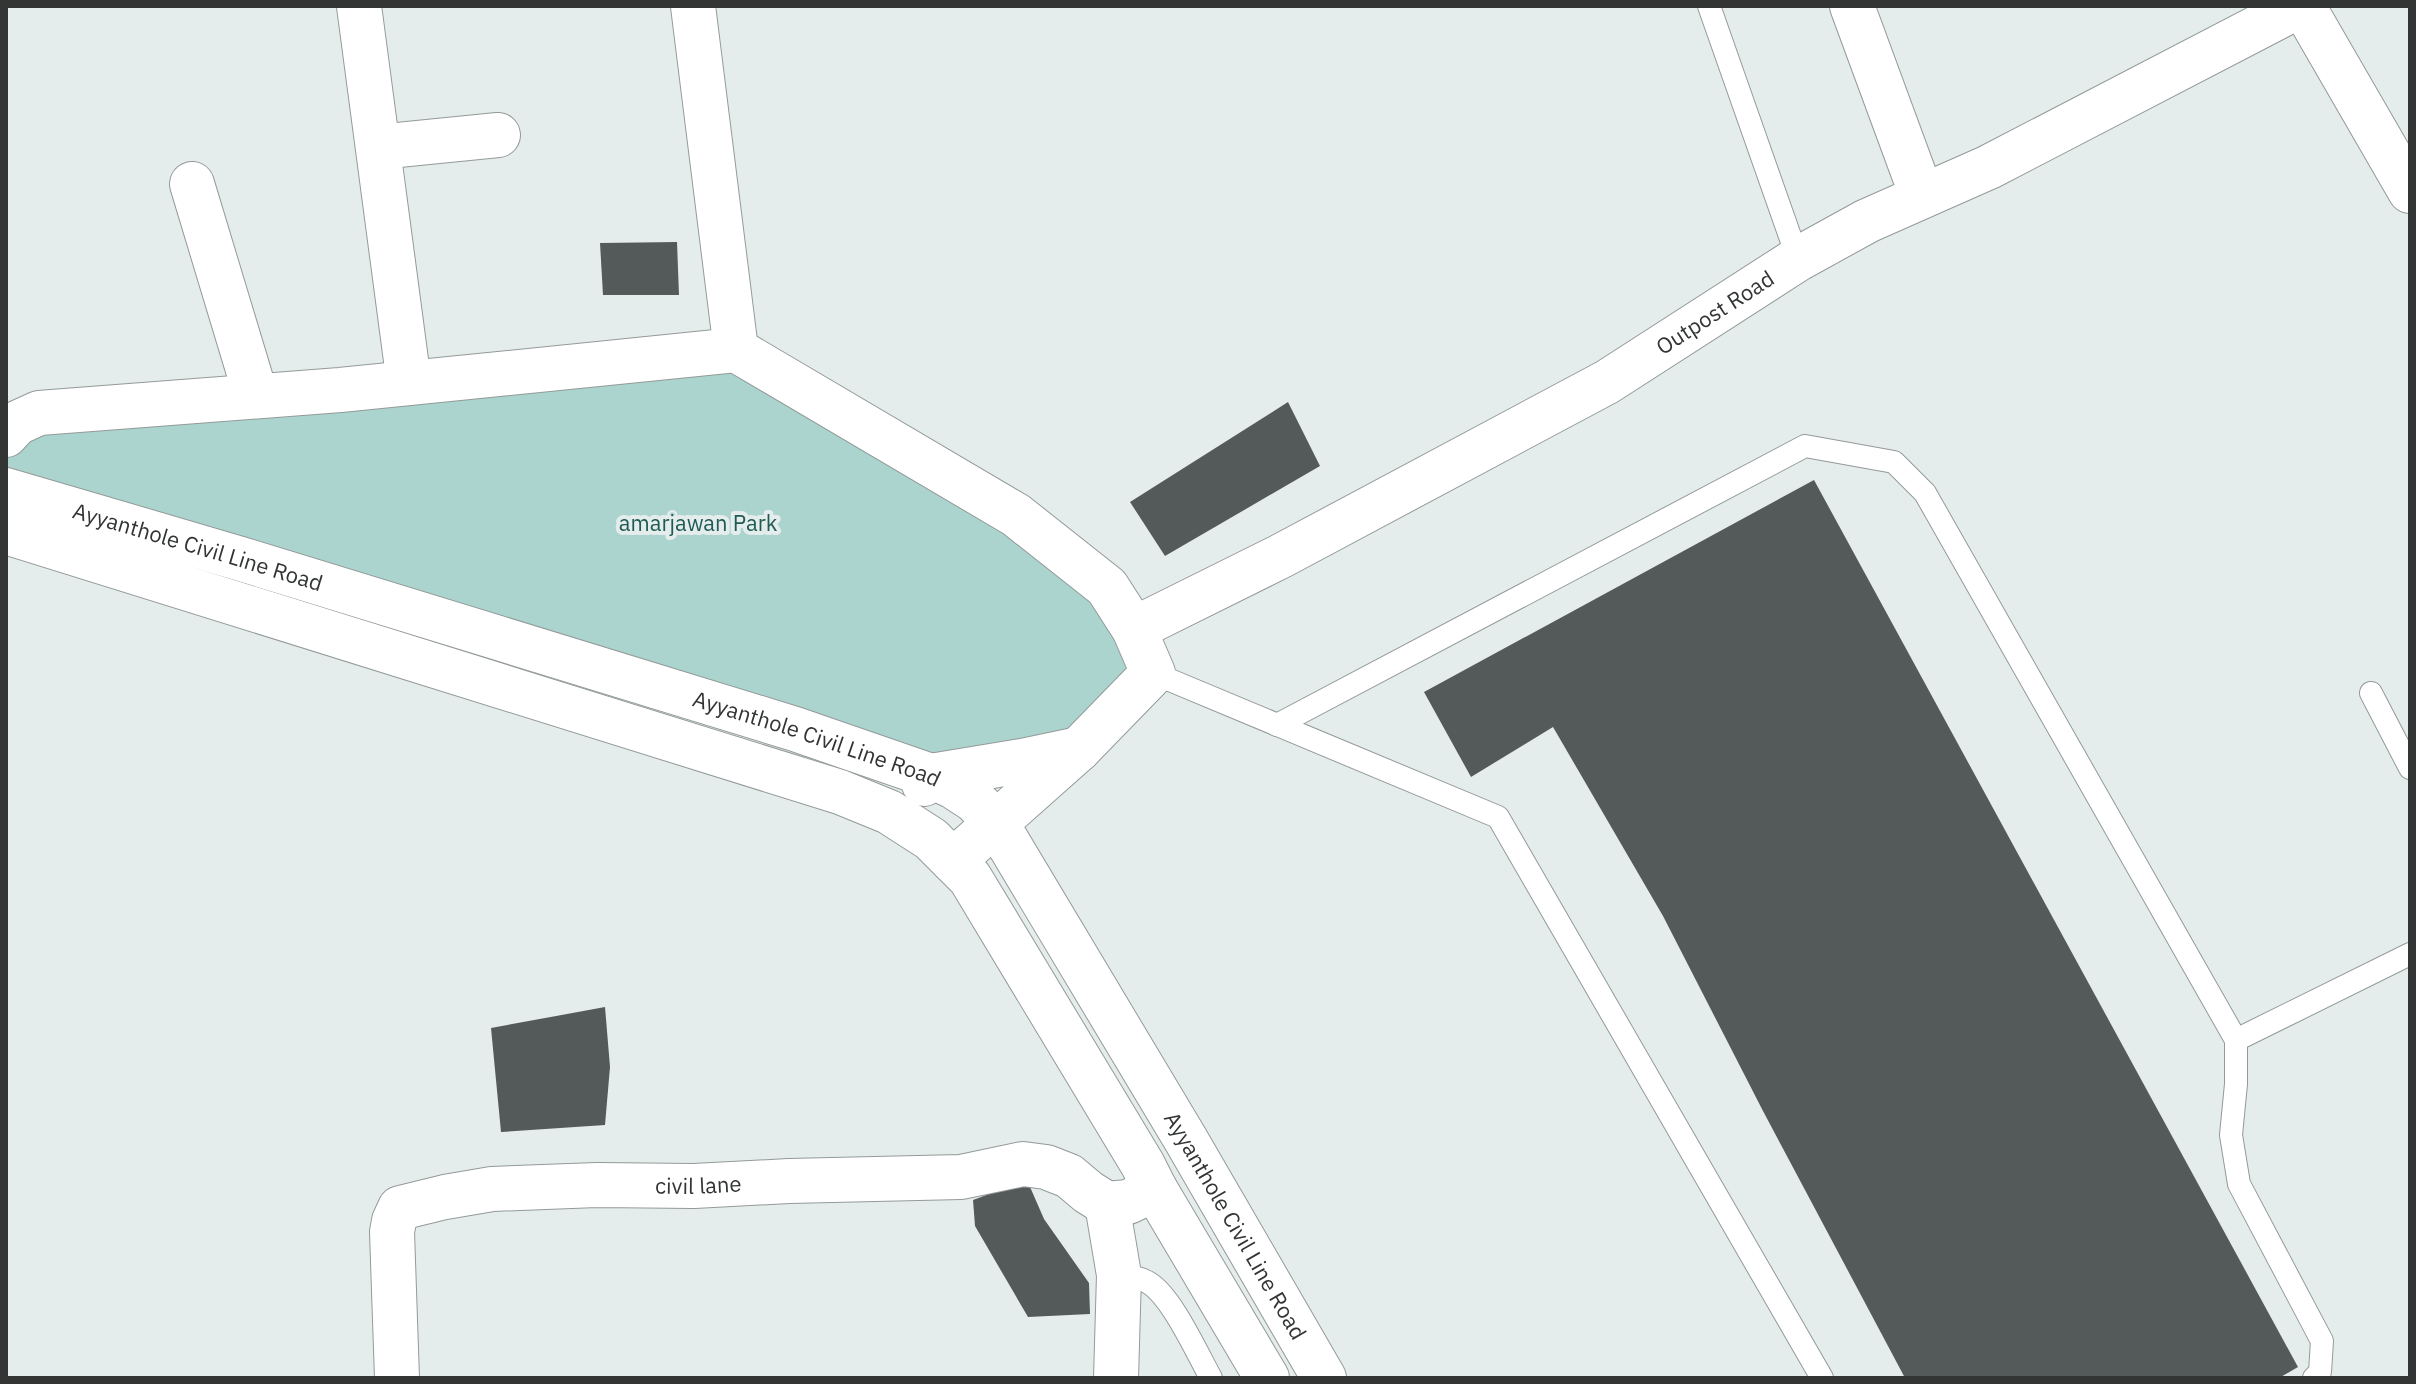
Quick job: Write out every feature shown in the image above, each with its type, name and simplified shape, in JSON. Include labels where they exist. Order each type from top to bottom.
[{"type":"street","points":[[359,6],[409,383]]},
{"type":"street","points":[[693,6],[736,350]]},
{"type":"street","points":[[1852,6],[1922,196]]},
{"type":"street","points":[[2301,6],[2409,186]]},
{"type":"street","name":"Outpost Road","points":[[1134,629],[1281,556],[1607,382],[1798,259],[1867,221],[1989,167],[2301,6]]},
{"type":"street","points":[[378,147],[498,135]]},
{"type":"street","points":[[192,184],[256,396]]},
{"type":"street","points":[[6,435],[17,423],[39,413],[409,383],[736,350],[1016,515],[1107,587],[1134,629],[1153,673],[1079,749],[953,861]]},
{"type":"street","name":"Ayyanthole Civil Line Road","points":[[6,490],[795,729],[931,776],[964,793],[995,821],[1324,1378]]},
{"type":"street","name":"Ayyanthole Civil Line Road","points":[[6,532],[840,792],[889,812],[931,839],[970,878],[1009,940],[1267,1378]]},
{"type":"street","points":[[899,819],[931,776],[1079,749]]},
{"type":"street","points":[[1116,1378],[1119,1275],[1107,1204],[1128,1202],[1186,1140]]},
{"type":"street","name":"civil lane","points":[[397,1378],[392,1232],[400,1208],[418,1203],[511,1188],[694,1186],[961,1177],[1023,1164],[1046,1167],[1069,1176],[1107,1204]]},
{"type":"lane","points":[[1709,6],[1798,259]]},
{"type":"lane","points":[[1277,725],[1805,446],[1894,462],[1925,493],[2236,1040],[2231,1135],[2239,1184],[2322,1341],[2320,1372],[2314,1378]]},
{"type":"lane","points":[[1153,673],[1498,817],[1822,1378]]},
{"type":"lane","points":[[2371,693],[2410,768]]},
{"type":"lane","points":[[2236,1040],[2410,954]]},
{"type":"lane","points":[[1119,1275],[1140,1277],[1153,1284],[1168,1302],[1211,1378]]},
{"type":"green space","name":"amarjawan Park","points":[[735,352],[1016,515],[1151,671],[1078,746],[932,772],[6,486],[6,437]]},
{"type":"building","points":[[677,242],[679,295],[603,295],[600,243]]},
{"type":"building","points":[[1288,402],[1320,466],[1165,556],[1130,502]]},
{"type":"building","points":[[1814,480],[2298,1367],[2279,1378],[1905,1378],[1663,916],[1553,727],[1471,777],[1424,692]]},
{"type":"building","points":[[605,1007],[610,1067],[605,1125],[501,1132],[491,1028]]},
{"type":"building","points":[[1027,1180],[1044,1219],[1089,1283],[1090,1314],[1028,1317],[975,1226],[973,1200]]}]
